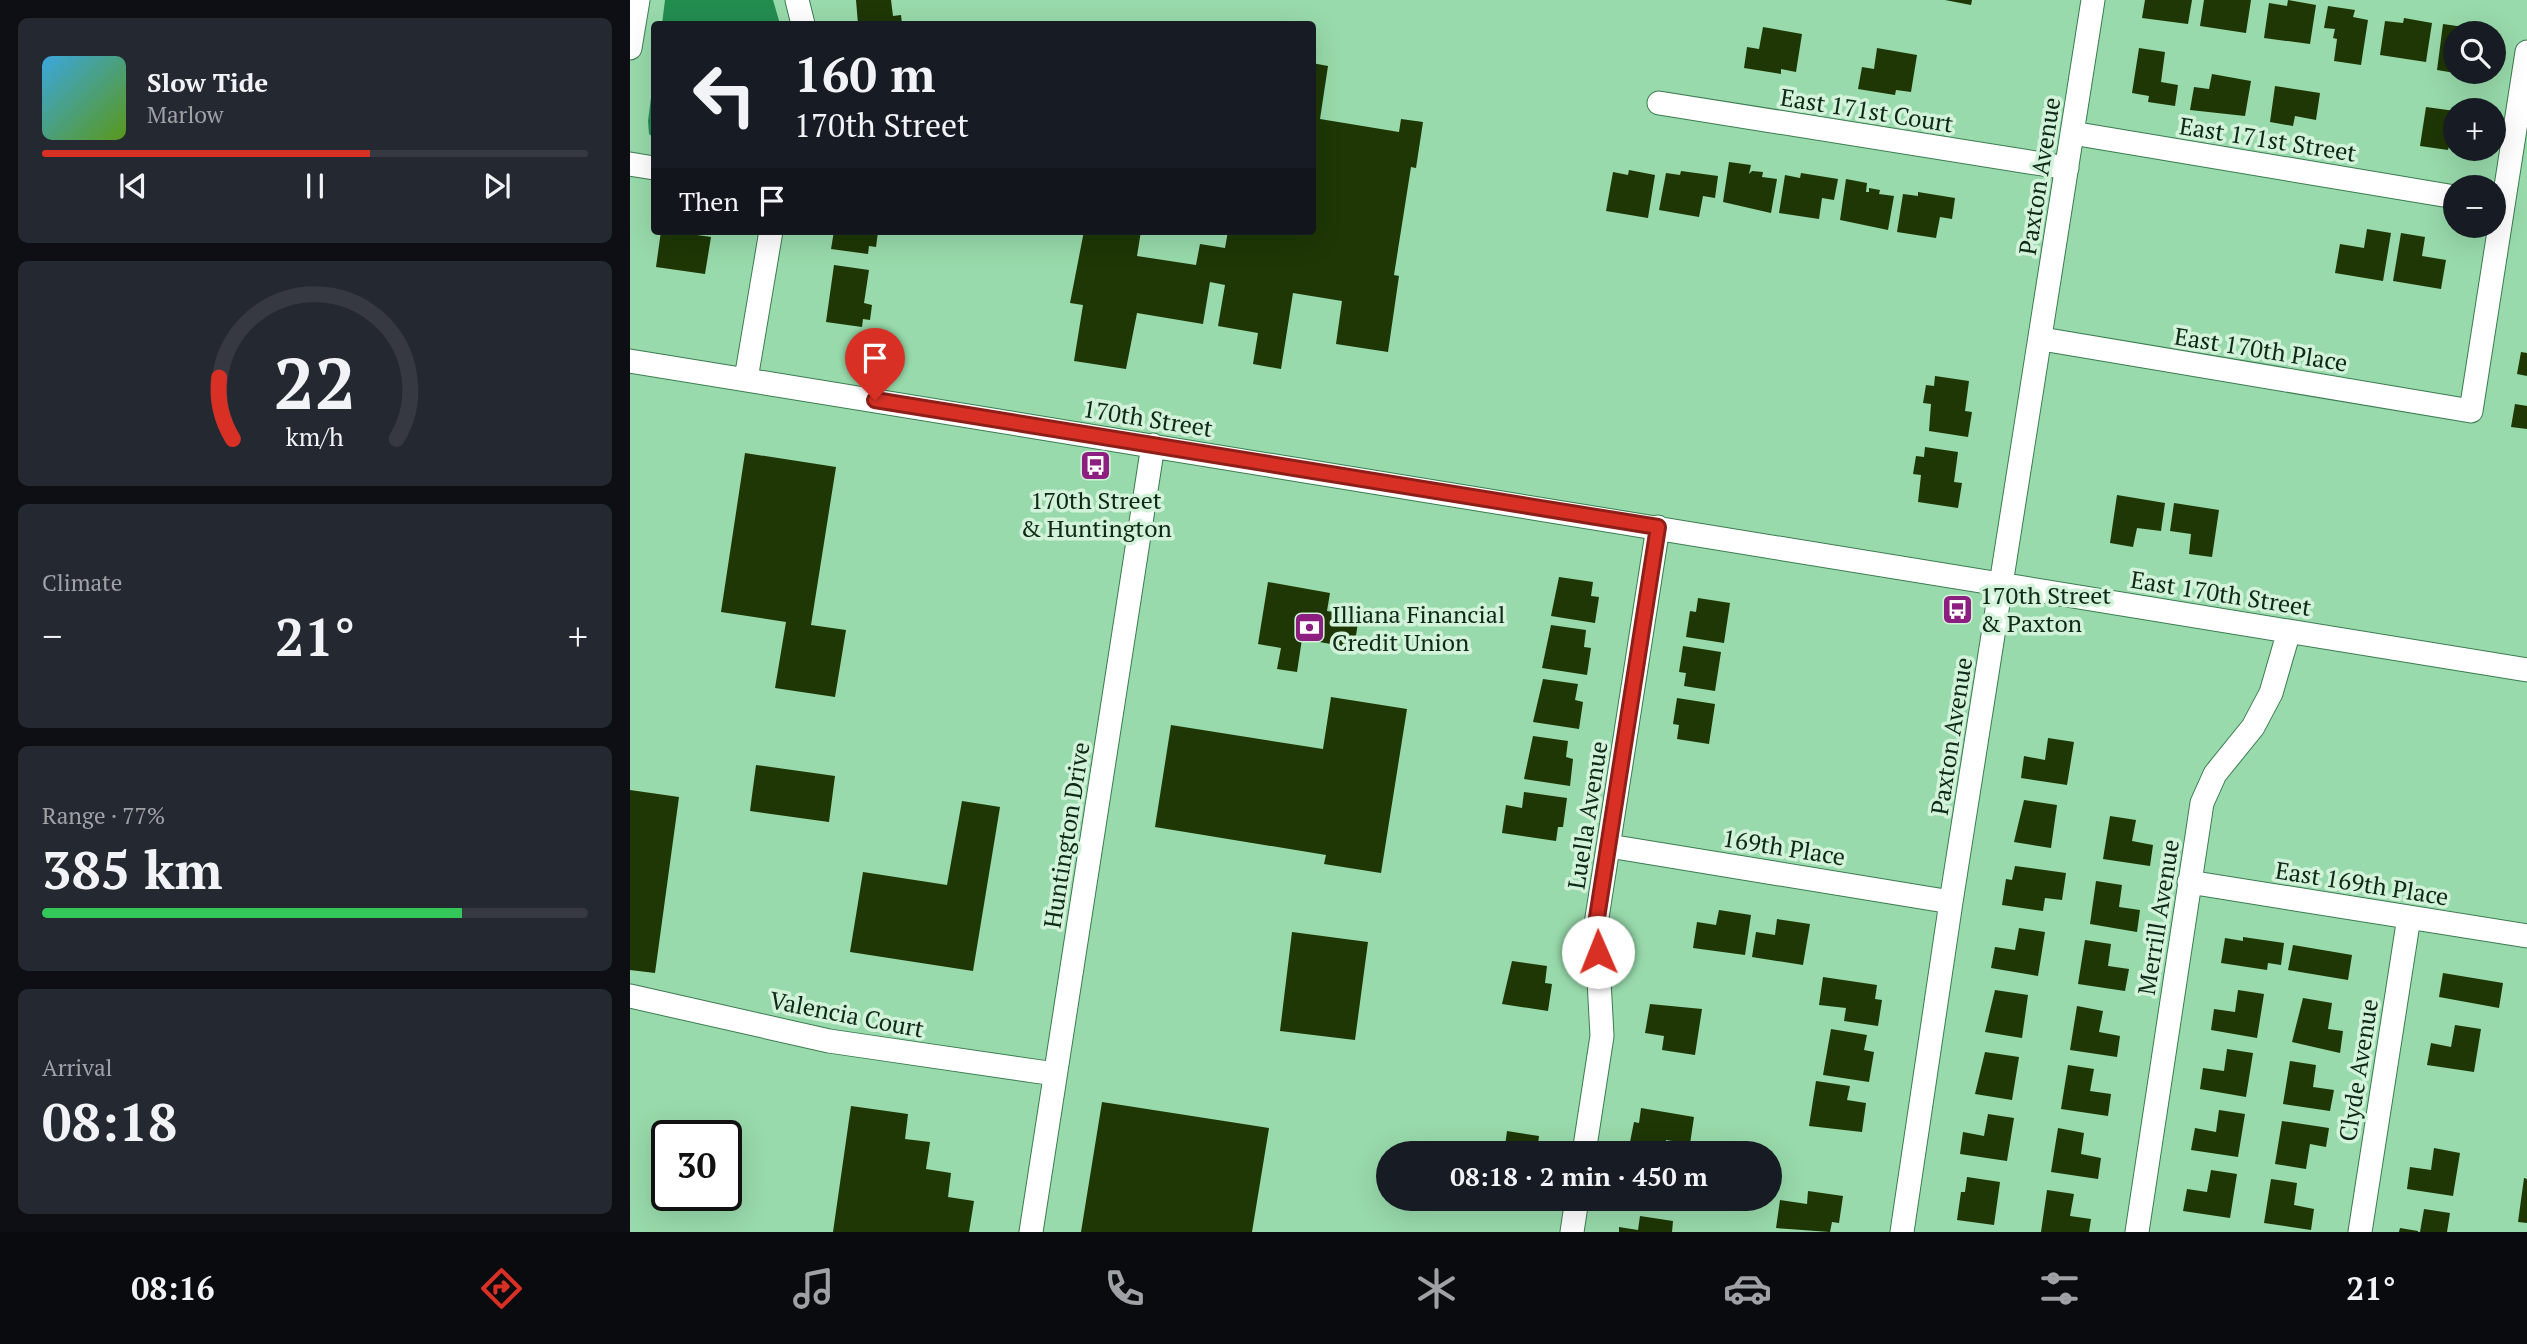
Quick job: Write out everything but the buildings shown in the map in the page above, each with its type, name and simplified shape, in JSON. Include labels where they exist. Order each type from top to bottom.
[{"type":"street","points":[[630,48],[638,0]]},
{"type":"street","points":[[797,0],[802,21]]},
{"type":"street","name":"Paxton Avenue","points":[[1902,1232],[1951,902],[2042,339],[2093,0]]},
{"type":"street","points":[[2504,175],[2527,52]]},
{"type":"street","name":"East 171st Court","points":[[1659,103],[2067,168]]},
{"type":"street","name":"East 171st Street","points":[[2072,133],[2443,195]]},
{"type":"street","points":[[630,164],[651,168]]},
{"type":"street","points":[[746,379],[770,235]]},
{"type":"street","name":"East 170th Place","points":[[2042,339],[2471,411],[2494,238]]},
{"type":"street","name":"170th Street","points":[[630,360],[1658,527]]},
{"type":"street","name":"Huntington Drive","points":[[1031,1232],[1153,445]]},
{"type":"street","name":"East 170th Street","points":[[1658,527],[2527,670]]},
{"type":"street","name":"Luella Avenue","points":[[1586,1141],[1602,1036],[1596,924],[1658,527]]},
{"type":"street","name":"Merrill Avenue","points":[[2137,1232],[2202,803],[2215,774],[2253,727],[2271,692],[2289,631]]},
{"type":"street","name":"169th Place","points":[[1609,846],[1951,902]]},
{"type":"street","name":"East 169th Place","points":[[2189,882],[2527,936]]},
{"type":"street","name":"Clyde Avenue","points":[[2360,1232],[2409,917]]},
{"type":"street","name":"Valencia Court","points":[[630,996],[829,1041],[1055,1074]]},
{"type":"street","points":[[1572,1232],[1575,1211]]},
{"type":"shaded area","points":[[665,0],[773,0],[779,21],[662,21]]},
{"type":"shaded area","points":[[651,98],[651,136],[648,121]]},
{"type":"place","name":"170th Street & Huntington","points":[[1096,466]]},
{"type":"place","name":"170th Street & Paxton","points":[[1957,609]]},
{"type":"place","name":"Illiana Financial Credit Union","points":[[1309,628]]},
{"type":"route","points":[[875,400],[1658,527],[1596,924],[1598,952]]}]
